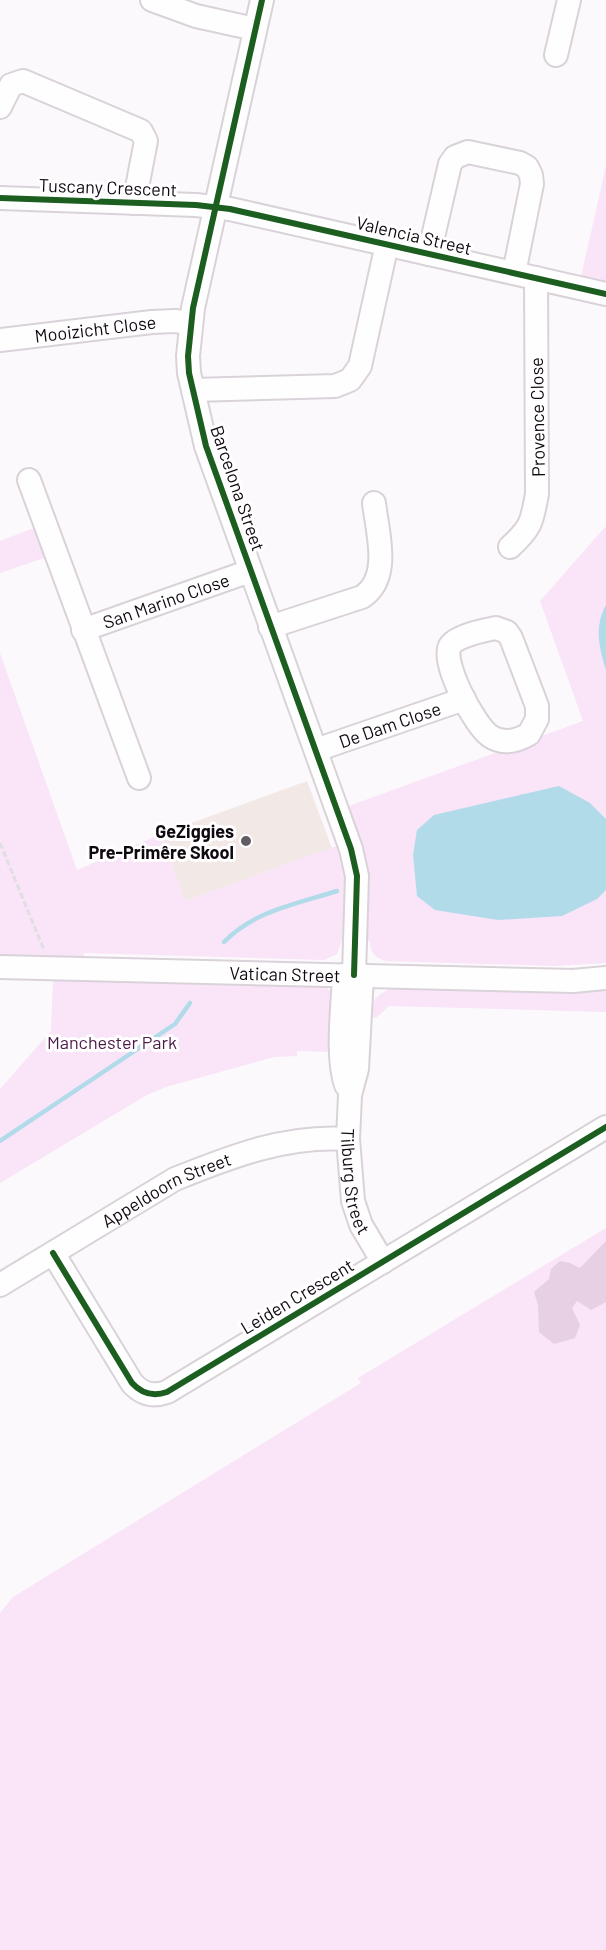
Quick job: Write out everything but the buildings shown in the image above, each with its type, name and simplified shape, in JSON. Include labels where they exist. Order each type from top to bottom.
[{"type":"street","points":[[152,0],[178,5],[255,29]]},
{"type":"street","name":"Barcelona Street","points":[[262,0],[190,323],[188,356],[206,446],[356,866],[353,975]]},
{"type":"street","points":[[556,55],[569,0]]},
{"type":"street","name":"Tuscany Crescent","points":[[0,107],[11,85],[23,81],[141,131],[146,141],[134,203]]},
{"type":"street","name":"Provence Close","points":[[429,254],[446,174],[455,157],[468,152],[520,163],[527,167],[532,184],[525,276],[537,494],[531,524],[523,536],[510,547]]},
{"type":"street","name":"Tuscany Crescent","points":[[0,198],[215,207]]},
{"type":"street","name":"Valencia Street","points":[[215,207],[606,294]]},
{"type":"street","points":[[193,390],[335,386],[350,380],[360,366],[387,244]]},
{"type":"street","name":"Mooizicht Close","points":[[0,340],[152,322],[190,323]]},
{"type":"street","name":"San Marino Close","points":[[29,480],[139,778]]},
{"type":"street","points":[[270,627],[362,597],[370,592],[375,586],[380,569],[374,503]]},
{"type":"street","name":"San Marino Close","points":[[83,630],[250,571]]},
{"type":"street","name":"De Dam Close","points":[[496,628],[507,632],[537,706],[534,728],[529,734],[512,742],[501,741],[480,726],[464,699],[448,659],[453,641],[496,628]]},
{"type":"street","name":"De Dam Close","points":[[316,750],[464,699]]},
{"type":"street","name":"Vatican Street","points":[[0,967],[573,981],[606,978]]},
{"type":"street","name":"Tilburg Street","points":[[353,975],[357,1069],[350,1095],[348,1139],[352,1201],[362,1225],[383,1262]]},
{"type":"street","name":"Leiden Crescent","points":[[53,1253],[132,1383],[141,1391],[153,1395],[167,1392],[606,1127]]},
{"type":"street","name":"Appeldoorn Street","points":[[0,1285],[175,1179],[251,1152],[298,1140],[348,1139]]},
{"type":"path","points":[[0,843],[47,956]]},
{"type":"shaded area","name":"GeZiggies Pre-Primêre Skool","points":[[307,781],[332,848],[185,901],[161,834]]},
{"type":"shaded area","points":[[606,1241],[606,1302],[591,1310],[577,1301],[572,1308],[580,1325],[575,1338],[554,1344],[539,1332],[538,1305],[534,1292],[549,1279],[551,1269],[560,1261],[580,1268]]},
{"type":"green space","points":[[606,166],[606,287],[580,281]]},
{"type":"green space","points":[[39,526],[50,556],[0,573],[0,541]]},
{"type":"green space","points":[[606,526],[606,963],[555,966],[386,961],[379,958],[372,951],[370,941],[365,941],[346,807],[583,721],[540,601]]},
{"type":"green space","points":[[0,653],[77,870],[161,834],[185,901],[342,844],[347,860],[347,940],[342,940],[337,954],[324,960],[84,953],[83,960],[0,958]]},
{"type":"green space","name":"Manchester Park","points":[[53,978],[324,986],[333,993],[337,1052],[297,1051],[297,1056],[274,1057],[166,1087],[147,1095],[0,1183],[0,1089],[51,1031]]},
{"type":"green space","points":[[399,986],[606,988],[606,1012],[389,1006],[376,1018],[370,1018],[372,1005],[377,997]]},
{"type":"green space","points":[[606,1228],[606,1950],[0,1950],[0,1613],[13,1597],[361,1383],[358,1378]]},
{"type":"water","points":[[606,605],[606,670],[601,654],[599,629]]},
{"type":"water","points":[[559,786],[590,803],[606,819],[606,890],[597,899],[562,916],[498,920],[435,910],[417,896],[413,855],[417,830],[434,815]]},
{"type":"waterway","points":[[224,942],[236,931],[262,916],[337,891]]},
{"type":"waterway","points":[[0,1141],[175,1024],[190,1003]]},
{"type":"cycle path","points":[[262,0],[193,308],[188,356],[189,373],[206,446],[351,849],[357,876],[354,975]]},
{"type":"cycle path","points":[[0,198],[196,205],[230,209],[606,294]]},
{"type":"cycle path","points":[[53,1253],[132,1383],[148,1394],[162,1394],[606,1127]]},
{"type":"place","name":"GeZiggies Pre-Primêre Skool","points":[[246,841]]}]
